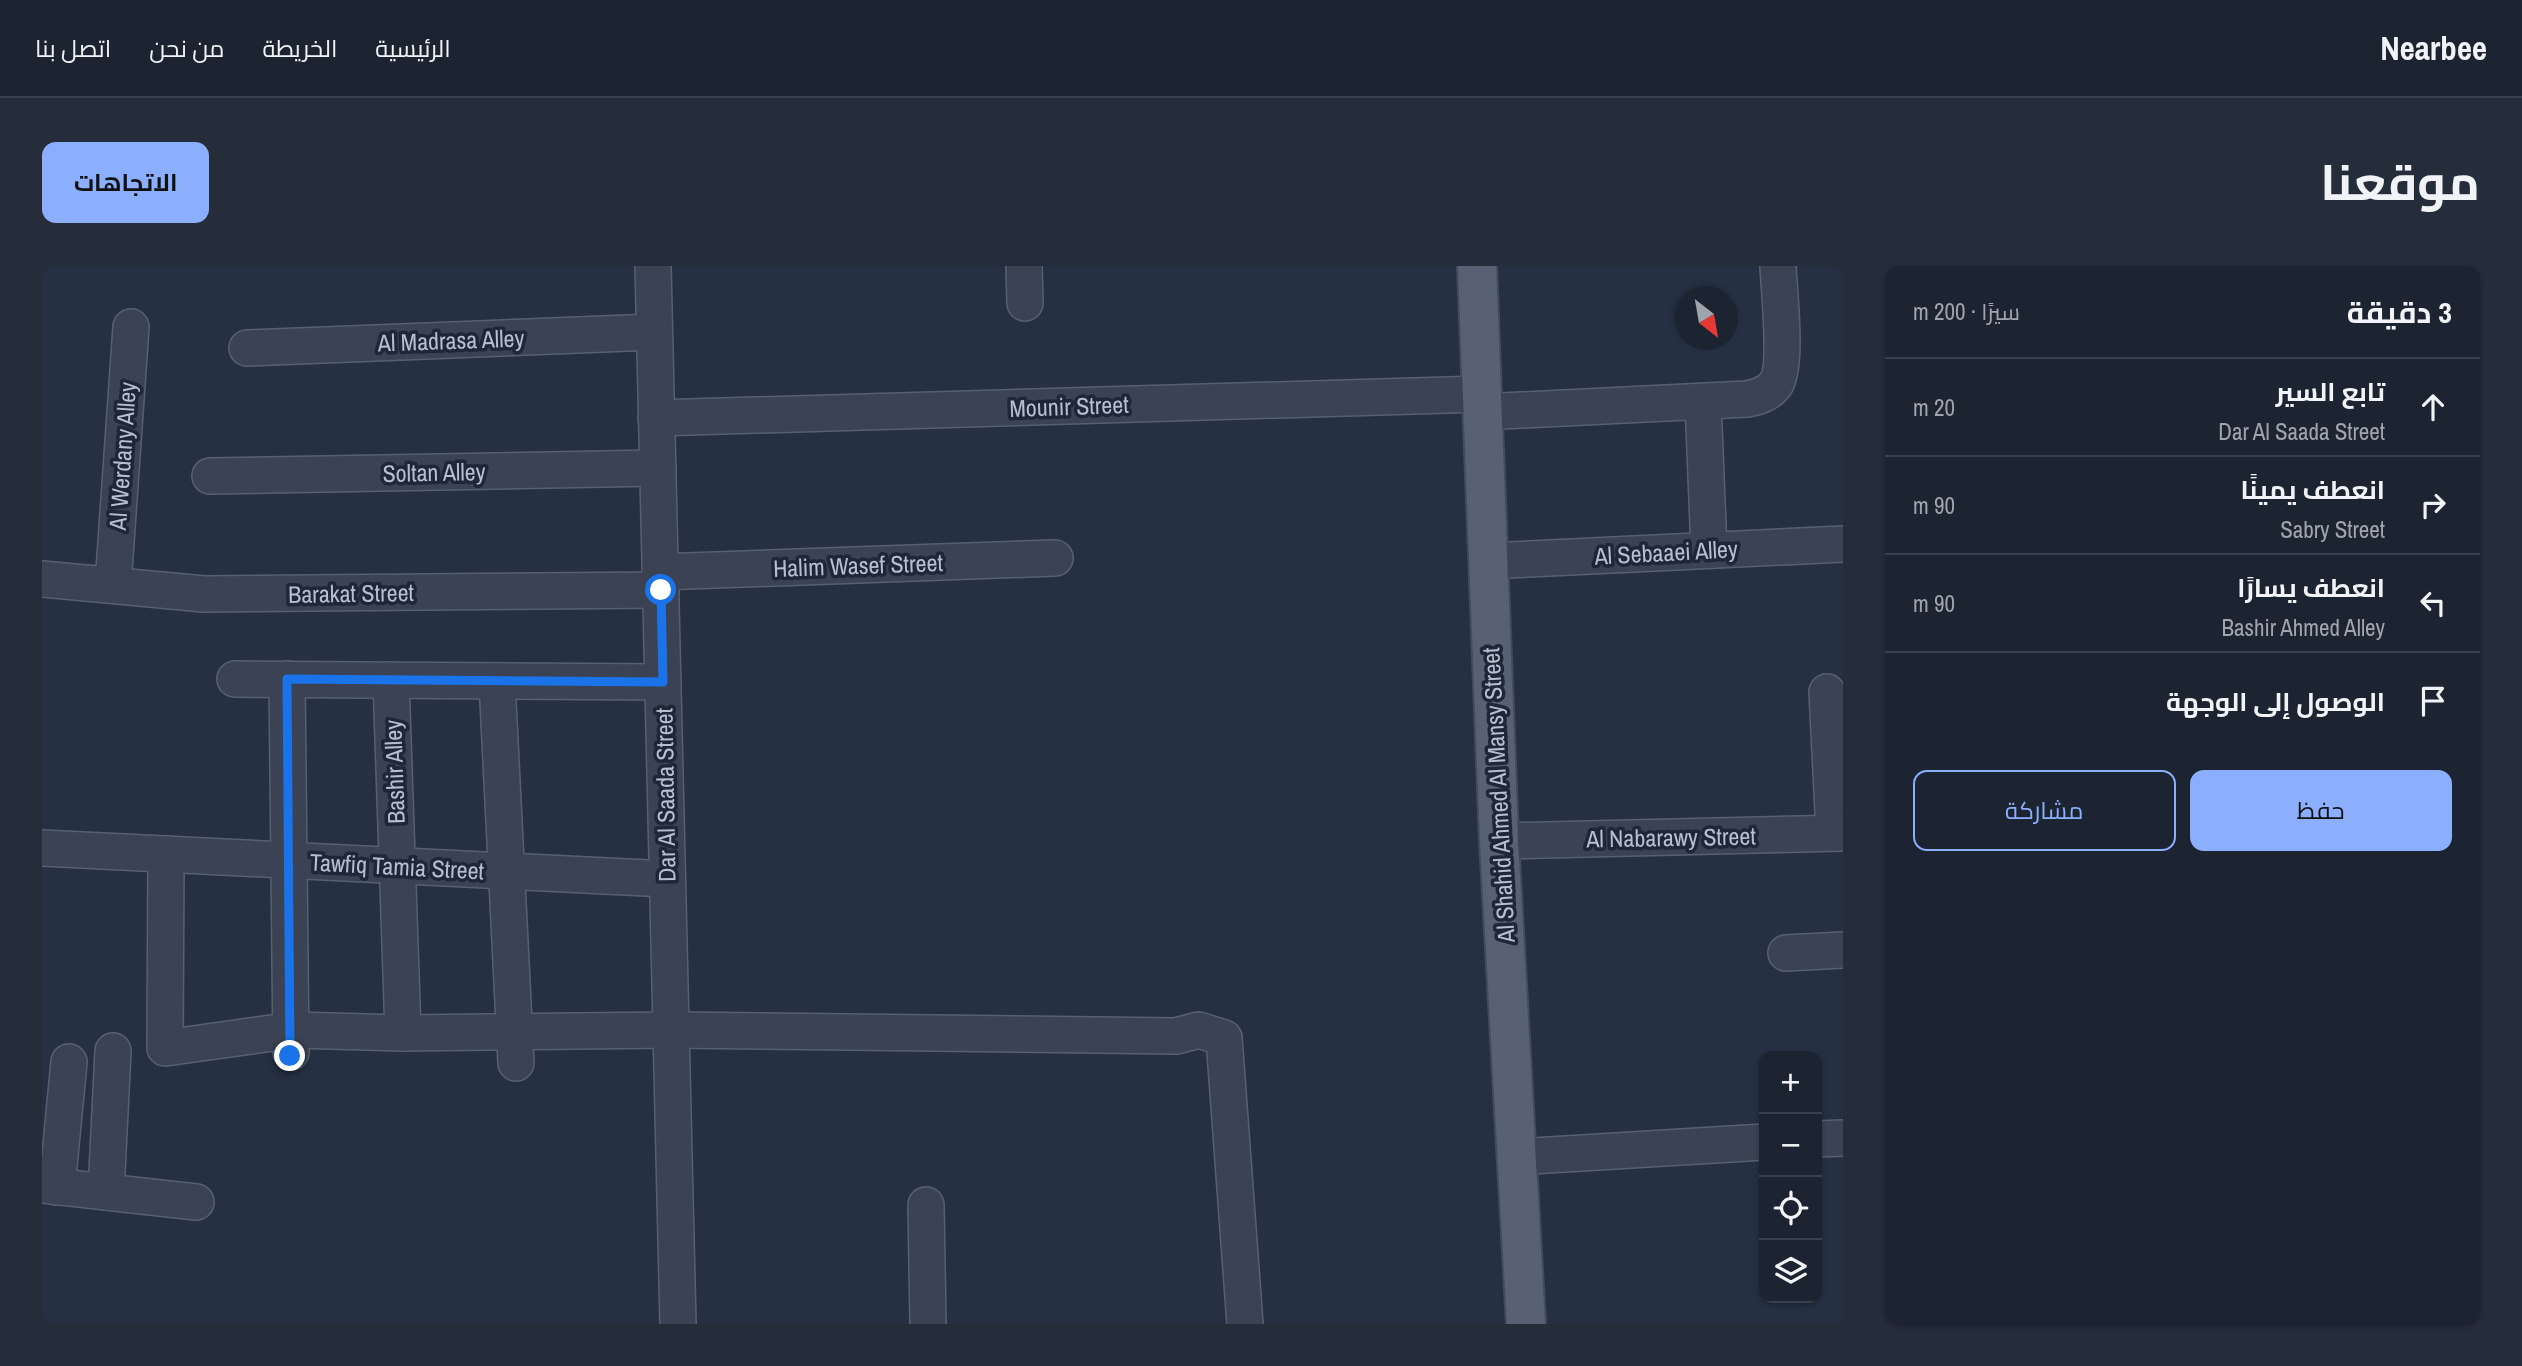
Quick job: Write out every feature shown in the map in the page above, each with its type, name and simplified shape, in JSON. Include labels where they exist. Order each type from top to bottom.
[{"type":"main road","name":"Al Shahid Ahmed Al Mansy Street","points":[[1477,266],[1499,841],[1526,1324]]},
{"type":"street","name":"Dar Al Saada Street","points":[[653,266],[678,1324]]},
{"type":"street","points":[[1024,266],[1025,303]]},
{"type":"street","name":"Mounir Street","points":[[656,418],[1747,400],[1764,395],[1776,384],[1782,367],[1778,266]]},
{"type":"street","name":"Al Werdany Alley","points":[[113,586],[131,327]]},
{"type":"street","name":"Al Madrasa Alley","points":[[247,348],[654,332]]},
{"type":"street","points":[[1703,402],[1709,550]]},
{"type":"street","name":"Soltan Alley","points":[[210,476],[658,468]]},
{"type":"street","name":"Al Sebaaei Alley","points":[[1488,561],[1843,544]]},
{"type":"street","name":"Halim Wasef Street","points":[[660,581],[1055,558]]},
{"type":"street","name":"Barakat Street","points":[[42,579],[204,594],[660,581]]},
{"type":"street","points":[[235,679],[663,682]]},
{"type":"street","points":[[287,679],[291,1044]]},
{"type":"street","name":"Bashir Alley","points":[[391,680],[403,1033]]},
{"type":"street","points":[[497,681],[515,1047]]},
{"type":"street","points":[[1827,692],[1839,833]]},
{"type":"street","name":"Al Nabarawy Street","points":[[1499,841],[1839,833]]},
{"type":"street","name":"Tawfiq Tamia Street","points":[[42,848],[667,879]]},
{"type":"street","points":[[166,854],[165,1048],[291,1044],[403,1033],[515,1047],[671,1030],[1176,1036],[1199,1030],[1224,1038],[1245,1324]]},
{"type":"street","points":[[1786,953],[1843,950]]},
{"type":"street","points":[[106,1192],[113,1051]]},
{"type":"street","points":[[69,1062],[49,1186],[196,1202]]},
{"type":"street","points":[[1822,1139],[1843,1138]]},
{"type":"street","points":[[1516,1157],[1759,1142]]},
{"type":"street","points":[[926,1205],[928,1324]]},
{"type":"route","points":[[290,1056],[287,679],[663,682],[661,590]]}]
